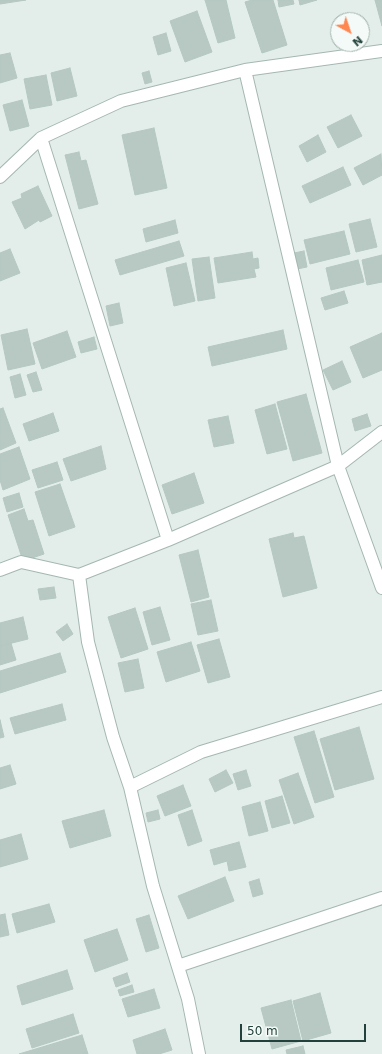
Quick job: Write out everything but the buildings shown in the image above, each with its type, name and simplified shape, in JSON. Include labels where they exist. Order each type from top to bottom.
[{"type":"street","points":[[0,177],[41,138],[121,101],[245,70],[382,51]]},
{"type":"street","points":[[245,70],[338,466],[382,588]]},
{"type":"street","points":[[41,138],[168,540]]},
{"type":"street","points":[[0,570],[21,562],[79,575],[168,540],[338,466],[382,432]]},
{"type":"street","points":[[79,575],[88,642],[113,737],[130,787],[153,886],[188,999],[199,1054]]},
{"type":"street","points":[[130,787],[201,752],[382,697]]},
{"type":"street","points":[[178,966],[382,898]]}]
